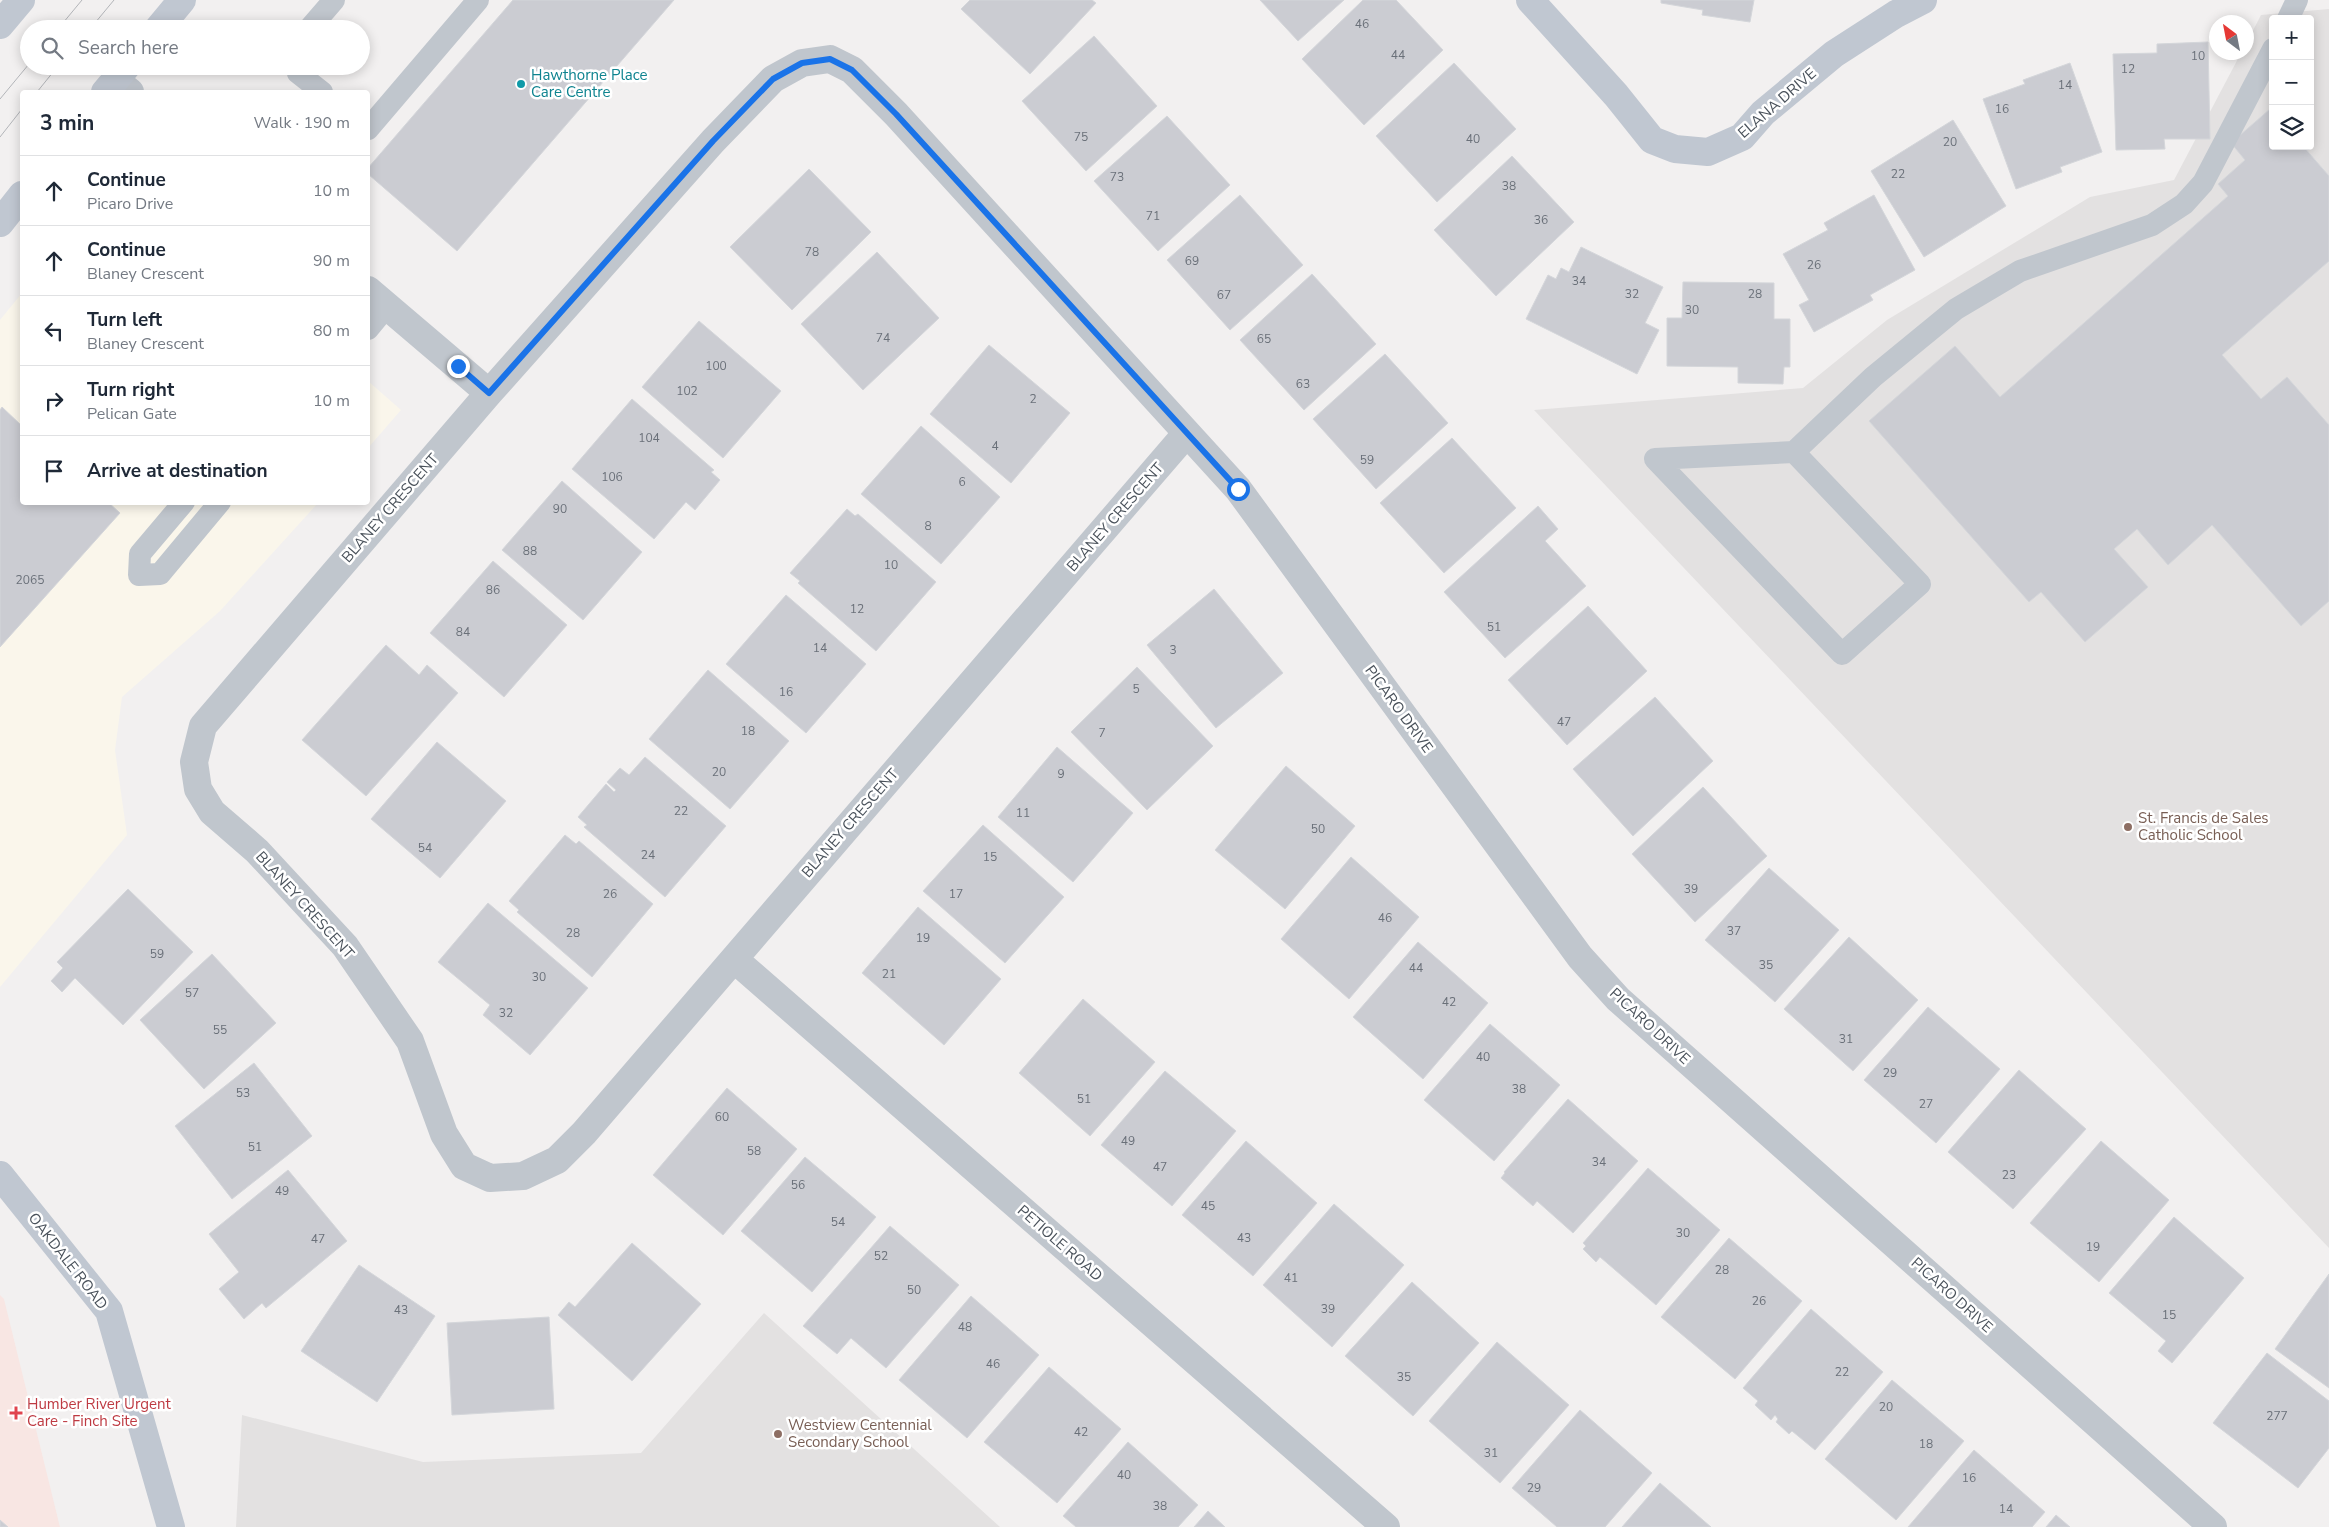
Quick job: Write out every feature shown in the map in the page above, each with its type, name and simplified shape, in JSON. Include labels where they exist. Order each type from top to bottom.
[{"type":"street","points":[[0,25],[21,0]]},
{"type":"street","points":[[165,20],[182,0]]},
{"type":"street","name":"ELANA DRIVE","points":[[1530,0],[1616,95],[1652,140],[1675,149],[1708,152],[1742,137],[1763,113],[1834,54],[1896,14],[1923,0]]},
{"type":"street","name":"BLANEY CRESCENT","points":[[830,59],[852,70],[896,114],[1186,434],[584,1133],[557,1160],[523,1176],[490,1178],[464,1166],[444,1134],[410,1041],[345,946],[257,851],[212,812],[198,789],[194,762],[203,726],[489,393],[713,141],[773,79],[802,63],[830,59]]},
{"type":"street","points":[[0,223],[20,198]]},
{"type":"street","points":[[372,294],[489,393]]},
{"type":"street","name":"PICARO DRIVE","points":[[1186,434],[1238,489],[1580,957],[1618,999],[2213,1527]]},
{"type":"street","name":"PETIOLE ROAD","points":[[734,959],[1386,1527]]},
{"type":"street","name":"OAKDALE ROAD","points":[[0,1175],[108,1311],[170,1527]]},
{"type":"lane","points":[[317,20],[334,0]]},
{"type":"lane","points":[[370,127],[478,0]]},
{"type":"lane","points":[[2290,15],[2297,0]]},
{"type":"lane","points":[[1794,452],[1920,584],[1842,654],[1656,459],[1794,452],[1873,377],[1956,309],[2020,271],[2152,225],[2184,204],[2203,182],[2269,57]]},
{"type":"lane","points":[[301,75],[319,90]]},
{"type":"lane","points":[[370,312],[372,294]]},
{"type":"lane","points":[[181,505],[140,554],[139,575],[160,574],[218,505]]},
{"type":"shaded area","name":"St. Francis de Sales Catholic School","points":[[2329,9],[2329,1248],[1534,410],[1803,388],[1887,320],[2090,197],[2174,180],[2237,60],[2254,60],[2254,28],[2261,15]]},
{"type":"shaded area","points":[[20,295],[20,505],[316,505],[220,611],[122,697],[115,750],[127,835],[0,987],[0,320]]},
{"type":"shaded area","points":[[370,383],[401,410],[370,446]]},
{"type":"shaded area","name":"Humber River Urgent Care - Finch Site","points":[[0,1295],[4,1299],[60,1527],[0,1527]]},
{"type":"shaded area","name":"Westview Centennial Secondary School","points":[[764,1313],[1000,1527],[236,1527],[242,1415],[423,1462],[641,1453]]},
{"type":"building","name":"Hawthorne Place Care Centre","points":[[513,0],[674,0],[457,251],[370,176],[370,166]]},
{"type":"building","points":[[970,0],[1092,0],[1096,3],[1030,74],[961,9]]},
{"type":"building","points":[[1260,0],[1344,0],[1298,41]]},
{"type":"building","points":[[1363,0],[1396,0],[1443,50],[1364,125],[1302,59]]},
{"type":"building","points":[[1661,0],[1754,0],[1750,22],[1702,15],[1703,10],[1661,3]]},
{"type":"building","points":[[1094,36],[1157,106],[1086,171],[1022,101]]},
{"type":"building","points":[[2208,42],[2210,139],[2164,139],[2165,149],[2116,150],[2113,54],[2157,53],[2157,44]]},
{"type":"building","points":[[1454,63],[1516,129],[1437,202],[1376,136]]},
{"type":"building","points":[[2070,63],[2102,152],[2060,167],[2062,172],[2016,189],[1983,99],[2025,84],[2023,80]]},
{"type":"building","points":[[2269,110],[2269,150],[2306,150],[2329,176],[2329,261],[2222,355],[2261,399],[2287,377],[2329,425],[2329,601],[2301,626],[2212,525],[2168,565],[2137,529],[2114,549],[2148,587],[2085,642],[2041,592],[2029,602],[1869,421],[1955,346],[2000,397],[2228,196],[2218,184],[2245,160],[2231,143]]},
{"type":"building","points":[[1167,116],[1230,185],[1158,251],[1094,181]]},
{"type":"building","points":[[1953,120],[2006,206],[1924,257],[1871,171]]},
{"type":"building","points":[[1512,156],[1574,222],[1496,296],[1434,230]]},
{"type":"building","points":[[809,169],[871,232],[792,310],[730,247]]},
{"type":"building","points":[[1240,195],[1303,265],[1230,330],[1167,260]]},
{"type":"building","points":[[1874,195],[1915,270],[1870,295],[1873,300],[1814,332],[1799,305],[1809,300],[1783,254],[1828,230],[1824,223]]},
{"type":"building","points":[[1581,247],[1663,287],[1645,323],[1659,330],[1637,374],[1526,319],[1548,275],[1556,279],[1561,268],[1569,272]]},
{"type":"building","points":[[877,252],[939,318],[863,390],[801,324]]},
{"type":"building","points":[[1312,274],[1376,344],[1304,410],[1240,340]]},
{"type":"building","points":[[1683,282],[1774,283],[1774,319],[1790,319],[1790,367],[1784,367],[1783,384],[1738,383],[1738,367],[1667,366],[1667,318],[1682,318]]},
{"type":"building","points":[[699,321],[781,391],[723,458],[642,387]]},
{"type":"building","points":[[989,345],[1070,413],[1011,483],[930,414]]},
{"type":"building","points":[[1385,354],[1448,423],[1376,489],[1313,419]]},
{"type":"building","points":[[632,399],[714,470],[711,472],[720,480],[695,510],[686,502],[654,539],[572,469]]},
{"type":"building","points":[[2,407],[20,424],[20,505],[111,505],[120,513],[0,647],[0,410]]},
{"type":"building","points":[[921,426],[1000,497],[941,564],[861,494]]},
{"type":"building","points":[[1452,438],[1516,508],[1444,573],[1380,503]]},
{"type":"building","points":[[562,481],[642,552],[583,620],[502,550]]},
{"type":"building","points":[[1538,506],[1558,529],[1545,541],[1586,586],[1505,658],[1444,592]]},
{"type":"building","points":[[847,509],[855,516],[858,514],[936,582],[876,651],[798,583],[800,581],[790,573]]},
{"type":"building","points":[[493,561],[567,625],[504,697],[430,633]]},
{"type":"building","points":[[1214,589],[1283,673],[1216,728],[1147,645]]},
{"type":"building","points":[[786,595],[866,664],[806,733],[726,664]]},
{"type":"building","points":[[1588,606],[1647,671],[1567,745],[1508,680]]},
{"type":"building","points":[[386,645],[419,675],[427,665],[458,693],[366,796],[302,740]]},
{"type":"building","points":[[1137,667],[1213,746],[1147,810],[1071,732]]},
{"type":"building","points":[[708,670],[789,741],[730,809],[649,739]]},
{"type":"building","points":[[1655,697],[1713,761],[1633,836],[1573,769]]},
{"type":"building","points":[[437,742],[506,801],[440,878],[371,819]]},
{"type":"building","points":[[1057,747],[1133,813],[1073,882],[998,817]]},
{"type":"building","points":[[645,757],[726,826],[665,897],[584,827],[587,825],[578,817],[606,784],[614,792],[616,790],[607,782],[620,768],[629,775]]},
{"type":"building","points":[[1286,766],[1355,826],[1285,909],[1215,850]]},
{"type":"building","points":[[1703,787],[1767,856],[1695,922],[1632,854]]},
{"type":"building","points":[[983,825],[1064,897],[1005,963],[923,891]]},
{"type":"building","points":[[565,835],[576,844],[579,841],[653,904],[592,977],[517,912],[519,910],[509,901]]},
{"type":"building","points":[[1351,857],[1419,917],[1349,999],[1281,939]]},
{"type":"building","points":[[1769,868],[1839,930],[1775,1002],[1705,940]]},
{"type":"building","points":[[128,889],[193,952],[123,1025],[75,978],[62,992],[51,981],[63,968],[57,962]]},
{"type":"building","points":[[488,903],[588,988],[530,1055],[483,1015],[490,1005],[438,962]]},
{"type":"building","points":[[918,907],[1001,979],[944,1045],[862,973]]},
{"type":"building","points":[[1849,937],[1918,1000],[1853,1071],[1784,1009]]},
{"type":"building","points":[[1418,942],[1488,1003],[1423,1079],[1353,1017]]},
{"type":"building","points":[[212,954],[276,1023],[204,1089],[140,1020]]},
{"type":"building","points":[[1083,999],[1155,1062],[1090,1136],[1019,1073]]},
{"type":"building","points":[[1928,1007],[2000,1069],[1936,1143],[1864,1080]]},
{"type":"building","points":[[1490,1024],[1560,1085],[1494,1161],[1424,1100]]},
{"type":"building","points":[[254,1063],[312,1136],[232,1199],[175,1126]]},
{"type":"building","points":[[2019,1070],[2086,1129],[2013,1209],[1948,1152]]},
{"type":"building","points":[[1165,1071],[1236,1131],[1172,1206],[1101,1145]]},
{"type":"building","points":[[727,1088],[797,1149],[723,1235],[653,1175]]},
{"type":"building","points":[[1568,1099],[1638,1161],[1573,1233],[1537,1201],[1533,1206],[1501,1178],[1504,1172]]},
{"type":"building","points":[[1246,1141],[1317,1203],[1253,1276],[1182,1215]]},
{"type":"building","points":[[2101,1141],[2169,1200],[2099,1282],[2030,1223]]},
{"type":"building","points":[[805,1157],[876,1217],[812,1292],[741,1231]]},
{"type":"building","points":[[1648,1168],[1720,1230],[1656,1305],[1600,1257],[1596,1262],[1583,1249],[1586,1246],[1583,1243]]},
{"type":"building","points":[[288,1170],[347,1241],[266,1308],[262,1303],[244,1319],[219,1289],[239,1272],[209,1234]]},
{"type":"building","points":[[1334,1204],[1404,1265],[1332,1347],[1263,1285]]},
{"type":"building","points":[[2174,1217],[2244,1278],[2172,1363],[2158,1351],[2166,1341],[2109,1293]]},
{"type":"building","points":[[890,1226],[959,1285],[886,1368],[851,1338],[837,1354],[803,1326]]},
{"type":"building","points":[[1729,1238],[1802,1301],[1735,1379],[1661,1317]]},
{"type":"building","points":[[632,1243],[701,1304],[632,1381],[558,1315],[569,1302],[575,1307]]},
{"type":"building","points":[[359,1265],[435,1316],[377,1402],[301,1351]]},
{"type":"building","points":[[2329,1274],[2329,1388],[2275,1349]]},
{"type":"building","points":[[1412,1282],[1479,1343],[1413,1416],[1345,1356]]},
{"type":"building","points":[[971,1296],[1039,1355],[967,1438],[899,1380]]},
{"type":"building","points":[[1811,1309],[1883,1372],[1815,1450],[1792,1431],[1789,1434],[1776,1422],[1778,1419],[1775,1415],[1771,1420],[1755,1405],[1758,1401],[1743,1388]]},
{"type":"building","points":[[549,1317],[554,1409],[452,1415],[447,1323]]},
{"type":"building","points":[[1497,1342],[1569,1405],[1500,1483],[1429,1421]]},
{"type":"building","points":[[2267,1353],[2329,1401],[2329,1448],[2298,1488],[2213,1423]]},
{"type":"building","points":[[1049,1367],[1121,1429],[1057,1503],[984,1442]]},
{"type":"building","points":[[1892,1380],[1964,1441],[1896,1520],[1825,1459]]},
{"type":"building","points":[[1580,1410],[1652,1473],[1605,1527],[1557,1527],[1512,1488]]},
{"type":"building","points":[[1128,1442],[1198,1505],[1178,1527],[1076,1527],[1063,1516]]},
{"type":"building","points":[[1974,1450],[2045,1512],[2032,1527],[1908,1527]]},
{"type":"building","points":[[1660,1483],[1711,1527],[1622,1527]]},
{"type":"building","points":[[1208,1511],[1225,1527],[1194,1527]]},
{"type":"building","points":[[2056,1515],[2070,1527],[2046,1527]]},
{"type":"building","points":[[0,1520],[8,1527],[0,1527]]},
{"type":"tram line","points":[[65,20],[82,0]]},
{"type":"tram line","points":[[97,20],[114,0]]},
{"type":"tram line","points":[[0,99],[20,75]]},
{"type":"tram line","points":[[39,90],[51,75]]},
{"type":"tram line","points":[[0,137],[20,112]]},
{"type":"place","name":"Hawthorne Place Care Centre","points":[[521,84]]},
{"type":"place","name":"St. Francis de Sales Catholic School","points":[[2128,827]]},
{"type":"place","name":"Humber River Urgent Care - Finch Site","points":[[16,1413]]},
{"type":"place","name":"Westview Centennial Secondary School","points":[[778,1434]]},
{"type":"route","points":[[458,366],[489,393],[713,141],[773,79],[802,63],[830,59],[852,70],[896,114],[1238,489]]}]
